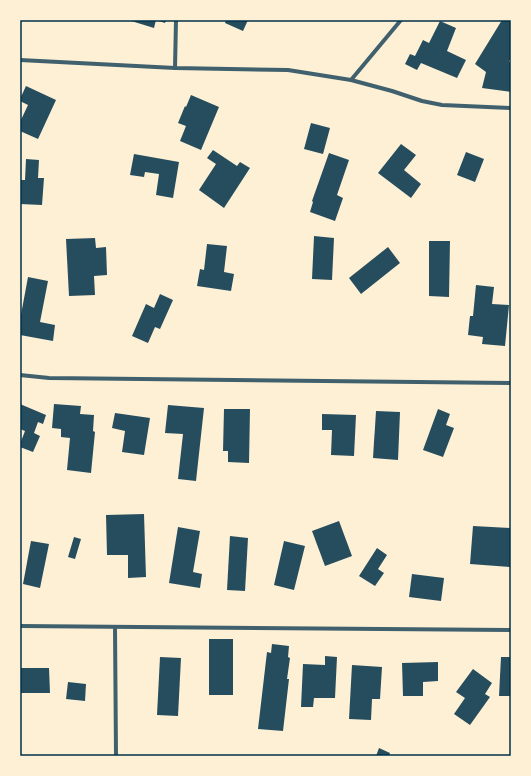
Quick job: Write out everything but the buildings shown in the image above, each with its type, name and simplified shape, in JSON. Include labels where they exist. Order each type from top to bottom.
[{"type":"street","points":[[175,68],[176,20]]},
{"type":"street","points":[[351,80],[401,20]]},
{"type":"street","points":[[20,60],[175,68],[288,70],[351,80],[422,101],[442,105],[511,108]]},
{"type":"street","points":[[20,375],[50,378],[511,382]]},
{"type":"street","points":[[20,626],[511,630]]},
{"type":"street","points":[[115,627],[116,756]]}]
